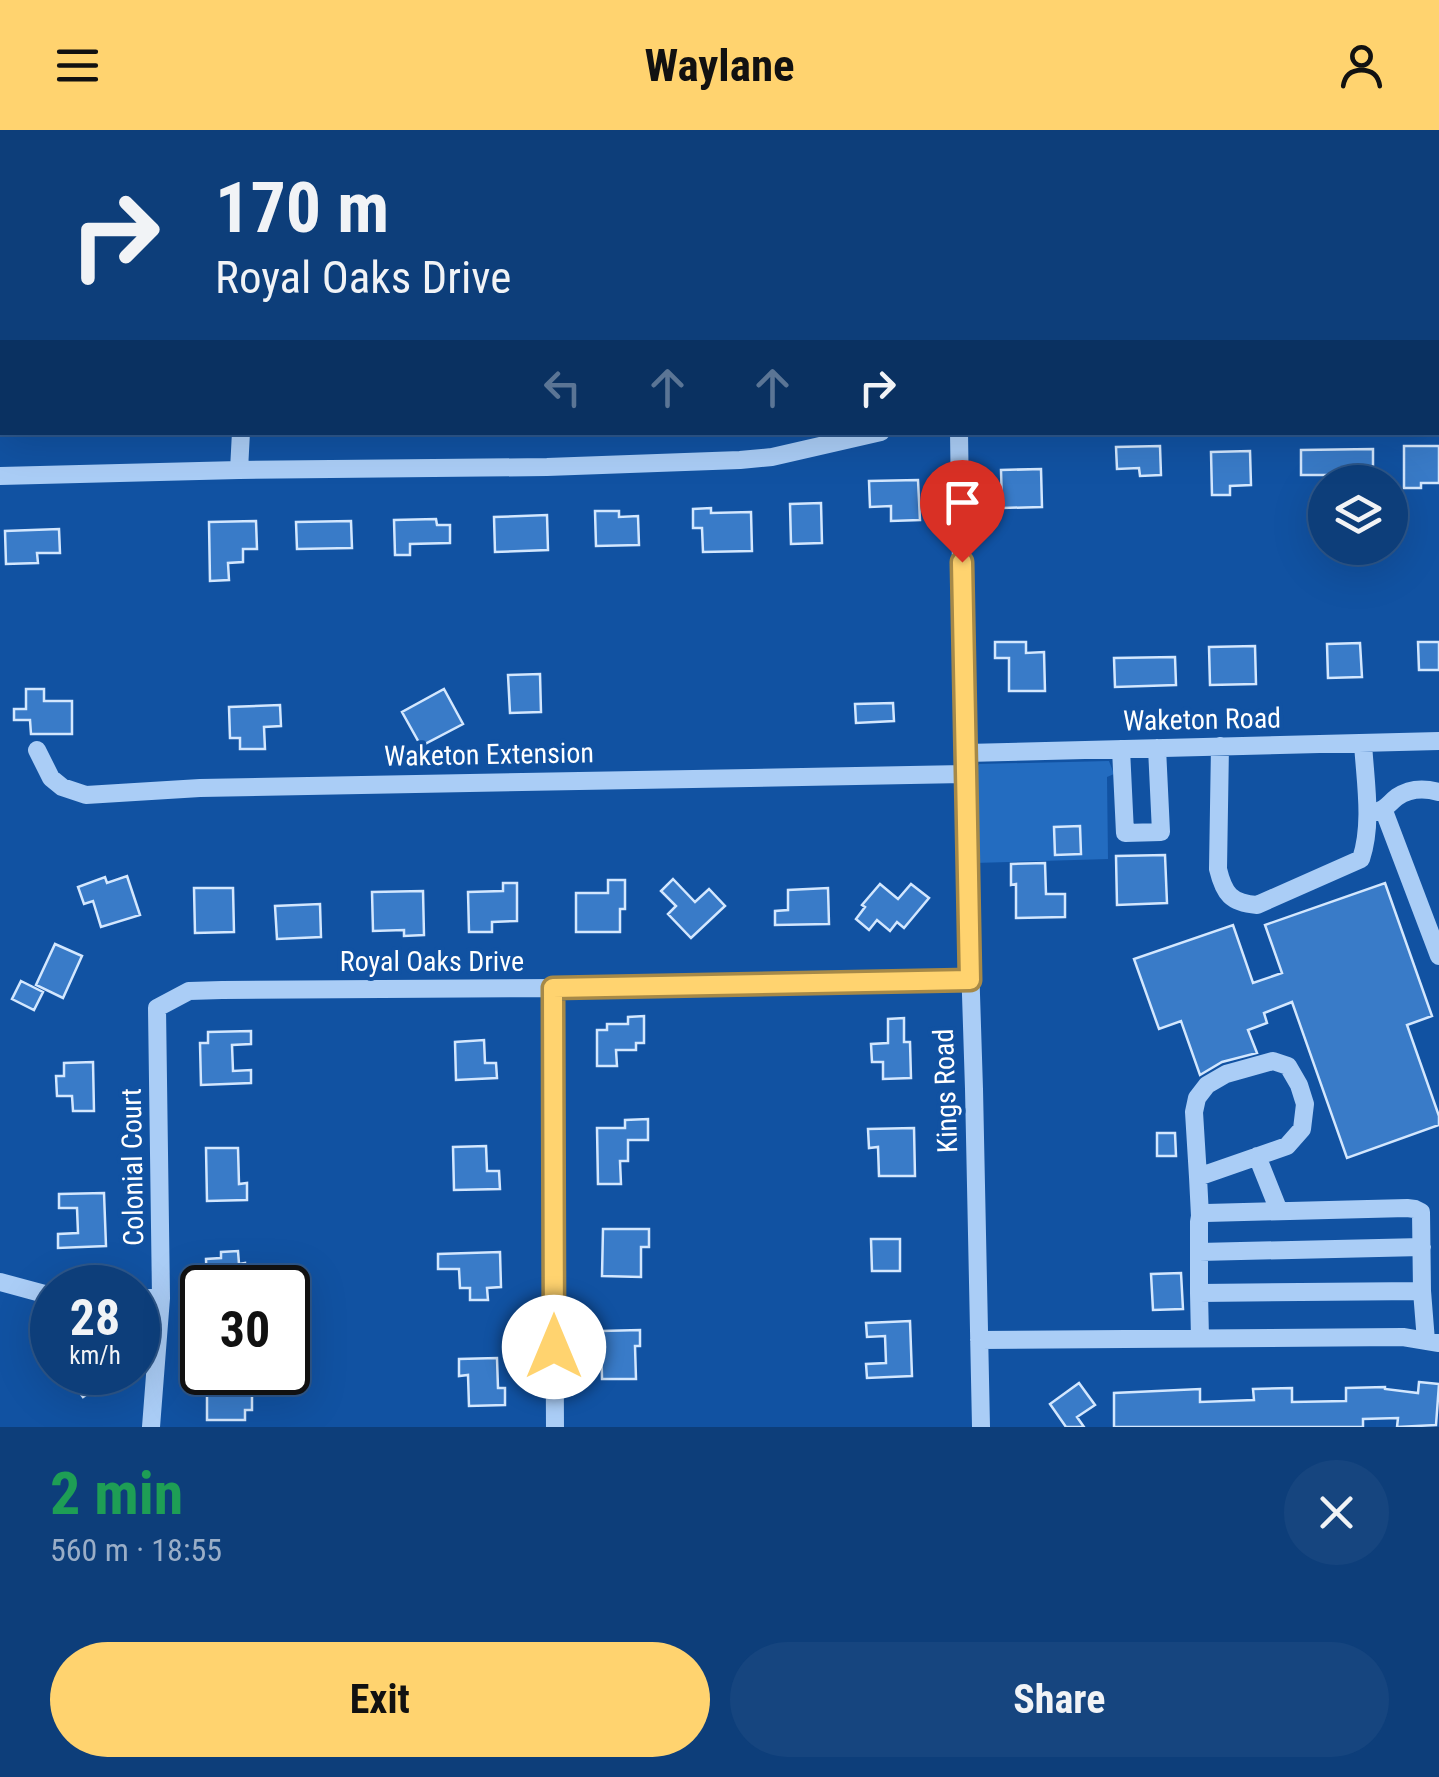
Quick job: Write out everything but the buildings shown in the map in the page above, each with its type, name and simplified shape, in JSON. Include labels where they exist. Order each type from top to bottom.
[{"type":"street","points":[[239,470],[241,435]]},
{"type":"street","points":[[0,476],[740,460],[866,435]]},
{"type":"street","name":"Kings Road","points":[[958,435],[981,1427]]},
{"type":"street","name":"Waketon Road","points":[[966,754],[1439,741]]},
{"type":"street","points":[[1363,743],[1375,812],[1439,956]]},
{"type":"street","points":[[1220,746],[1218,870],[1222,886],[1241,904],[1256,905],[1361,859],[1375,812],[1410,791],[1425,788],[1439,792]]},
{"type":"street","points":[[1121,749],[1126,834],[1162,832],[1157,748]]},
{"type":"street","name":"Waketon Extension","points":[[37,750],[51,778],[62,787],[86,795],[200,788],[964,774]]},
{"type":"street","name":"Royal Oaks Drive","points":[[158,1026],[157,1008],[189,991],[970,980]]},
{"type":"street","points":[[553,988],[555,1427]]},
{"type":"street","name":"Colonial Court","points":[[150,1427],[161,1298],[158,1026]]},
{"type":"street","points":[[1198,1176],[1287,1146],[1302,1128],[1305,1104],[1288,1066],[1274,1060],[1226,1074],[1207,1085],[1197,1098],[1194,1112],[1200,1216],[1200,1338]]},
{"type":"street","points":[[1257,1156],[1279,1212]]},
{"type":"street","points":[[980,1340],[1403,1337],[1432,1342],[1422,1291],[1421,1212],[1415,1208],[1200,1216]]},
{"type":"street","points":[[1199,1252],[1422,1247]]},
{"type":"street","points":[[0,1282],[30,1290]]},
{"type":"street","points":[[1199,1293],[1422,1291]]},
{"type":"shaded area","points":[[1109,761],[1114,774],[1107,777],[1108,859],[974,863],[972,777],[979,764]]},
{"type":"route","points":[[554,1347],[553,988],[970,980],[962,562]]}]
